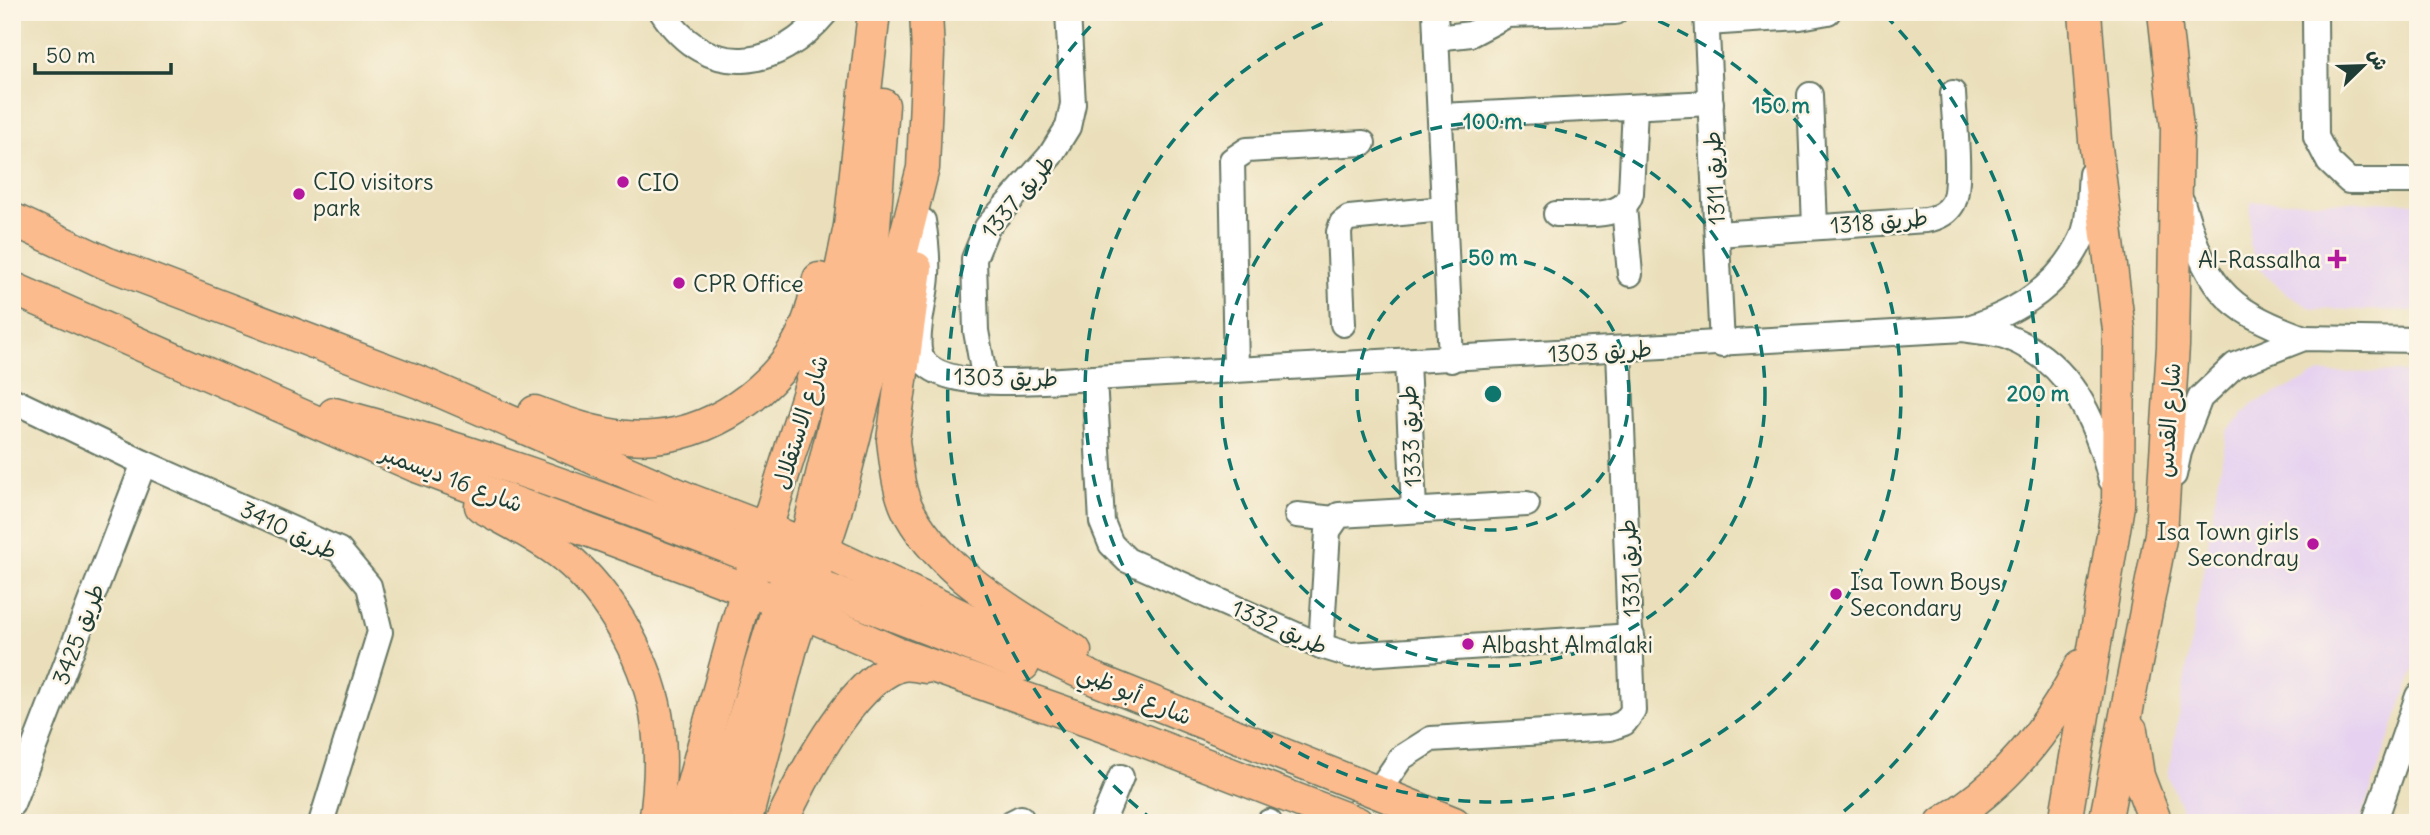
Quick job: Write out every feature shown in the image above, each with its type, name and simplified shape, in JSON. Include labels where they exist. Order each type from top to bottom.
[{"type":"main road","points":[[926,12],[928,53],[923,168],[926,195],[893,440],[897,469],[909,513],[934,547],[1000,602],[1172,711]]},
{"type":"main road","name":"شارع القدس","points":[[2066,823],[2118,505],[2119,330],[2095,140],[2085,12]]},
{"type":"main road","name":"شارع القدس","points":[[2105,823],[2161,534],[2173,346],[2177,128],[2164,12]]},
{"type":"main road","points":[[745,823],[791,648],[800,578],[848,369],[873,240],[881,156],[884,63],[874,15]]},
{"type":"main road","name":"شارع الاستقلال","points":[[682,823],[747,589],[830,325],[850,226],[874,15]]},
{"type":"main road","points":[[424,384],[500,398],[606,434],[653,438],[685,431],[715,420],[754,396],[794,348],[810,317],[865,98]]},
{"type":"main road","points":[[712,823],[800,578],[923,168]]},
{"type":"main road","points":[[12,219],[106,263],[424,384],[761,544],[800,578]]},
{"type":"main road","name":"شارع 16 ديسمبر","points":[[12,288],[414,466],[747,589]]},
{"type":"main road","points":[[246,392],[414,434],[761,544]]},
{"type":"main road","points":[[414,466],[565,557],[602,600],[622,630],[644,674],[658,723],[660,785],[655,823]]},
{"type":"main road","points":[[747,589],[800,578]]},
{"type":"main road","name":"شارع أبو ظبي","points":[[800,578],[898,654],[1129,734],[1357,823]]},
{"type":"main road","name":"شارع أبو ظبي","points":[[800,578],[1097,680],[1379,790],[1454,823]]},
{"type":"main road","points":[[1942,823],[2001,780],[2034,744],[2062,705],[2083,661],[2098,615]]},
{"type":"main road","points":[[781,823],[816,758],[849,708],[878,677],[900,666],[913,664],[946,671]]},
{"type":"main road","points":[[2128,710],[2138,776],[2156,823]]},
{"type":"street","points":[[662,12],[680,35],[698,51],[735,61],[756,60],[787,47],[813,28],[826,12]]},
{"type":"street","name":"طريق 1337","points":[[985,381],[976,331],[974,259],[987,227],[1058,147],[1068,127],[1073,104],[1068,12]]},
{"type":"street","points":[[1435,12],[1451,359]]},
{"type":"street","points":[[1436,38],[1471,34],[1507,15],[1615,12]]},
{"type":"street","points":[[1707,18],[1800,17],[1828,12]]},
{"type":"street","points":[[2170,65],[2178,32],[2177,12]]},
{"type":"street","points":[[2315,12],[2316,137],[2329,162],[2349,181],[2418,181]]},
{"type":"street","name":"طريق 1311","points":[[1707,18],[1723,345]]},
{"type":"street","name":"طريق 1318","points":[[1717,234],[1935,218],[1950,209],[1956,192],[1953,93]]},
{"type":"street","name":"طريق 1318","points":[[1810,94],[1815,227]]},
{"type":"street","points":[[1440,116],[1711,103]]},
{"type":"street","points":[[1630,274],[1625,207],[1631,193],[1635,107]]},
{"type":"street","name":"طريق 1303","points":[[923,221],[927,274],[919,342],[921,356],[929,368],[947,378],[985,381],[1094,378],[1723,345],[1964,329],[2002,317],[2029,300],[2054,279],[2084,236],[2095,140]]},
{"type":"street","points":[[1236,369],[1232,160],[1247,150],[1363,143]]},
{"type":"street","points":[[2176,183],[2198,257],[2227,299],[2262,323],[2304,338],[2418,340]]},
{"type":"street","points":[[1556,214],[1615,211],[1625,207]]},
{"type":"street","points":[[1343,324],[1339,232],[1342,223],[1349,218],[1443,209]]},
{"type":"street","name":"طريق 1303","points":[[1964,329],[2005,337],[2035,352],[2063,373],[2086,407],[2101,442],[2118,505]]},
{"type":"street","points":[[2161,534],[2179,452],[2200,398],[2235,365],[2304,338]]},
{"type":"street","name":"طريق 1331","points":[[1379,790],[1401,758],[1431,739],[1610,728],[1624,723],[1635,704],[1619,350]]},
{"type":"street","name":"طريق 1333","points":[[1407,362],[1414,509]]},
{"type":"street","name":"طريق 1332","points":[[1094,378],[1102,522],[1105,533],[1127,560],[1321,646],[1365,656],[1632,636]]},
{"type":"street","name":"طريق 3410","points":[[12,400],[144,463],[340,550],[369,586],[380,632],[321,823]]},
{"type":"street","name":"طريق 3425","points":[[12,804],[144,463]]},
{"type":"street","name":"طريق 1333","points":[[1297,515],[1334,519],[1346,513],[1527,504]]},
{"type":"street","points":[[1321,646],[1328,531],[1334,519]]},
{"type":"street","points":[[2379,821],[2418,696]]},
{"type":"street","points":[[1102,823],[1121,777]]},
{"type":"shaded area","name":"Al-Rassalha","points":[[2251,202],[2418,202],[2418,311],[2313,309],[2288,295],[2263,273],[2249,245]]},
{"type":"shaded area","name":"Isa Town girls Secondray","points":[[2418,372],[2418,657],[2359,823],[2188,823],[2168,777],[2227,431],[2253,404],[2320,373]]},
{"type":"place","name":"CIO","points":[[623,182]]},
{"type":"place","name":"CIO visitors park","points":[[299,194]]},
{"type":"place","name":"Al-Rassalha","points":[[2337,259]]},
{"type":"place","name":"CPR Office","points":[[679,283]]},
{"type":"place","name":"Isa Town girls Secondray","points":[[2313,544]]},
{"type":"place","name":"Isa Town Boys Secondary","points":[[1836,594]]},
{"type":"place","name":"Albasht Almalaki","points":[[1468,644]]}]
